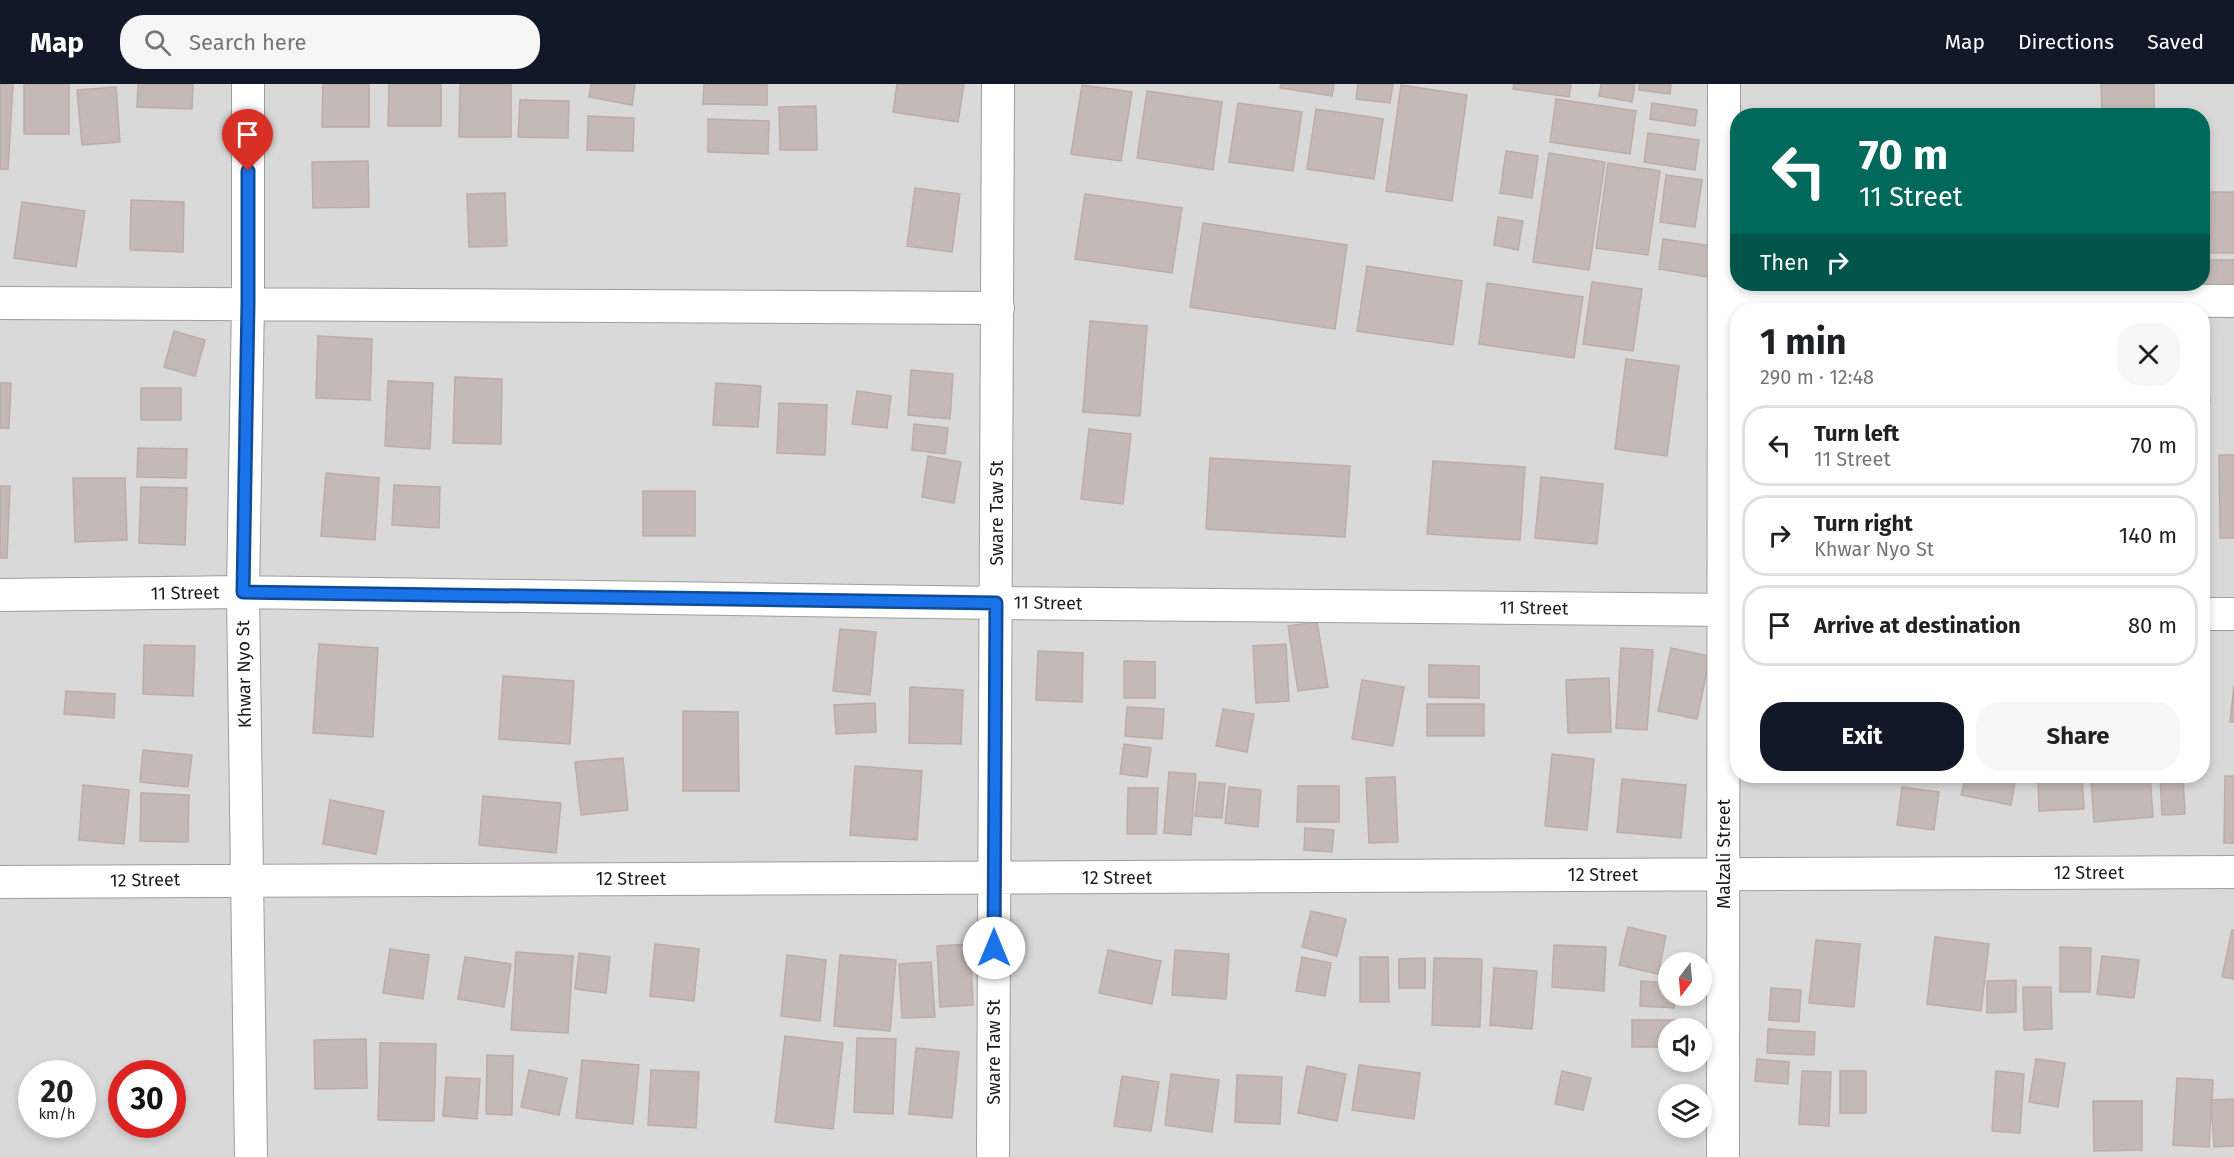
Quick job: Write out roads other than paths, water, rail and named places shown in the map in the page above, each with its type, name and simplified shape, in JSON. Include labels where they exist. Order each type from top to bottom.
[{"type":"street","name":"Khwar Nyo St","points":[[248,84],[248,303],[243,592],[251,1157]]},
{"type":"street","name":"Sware Taw St","points":[[993,1157],[998,84]]},
{"type":"street","name":"Malzali Street","points":[[1724,84],[1730,558]]},
{"type":"street","points":[[1725,298],[2234,301]]},
{"type":"street","points":[[0,303],[998,308]]},
{"type":"street","name":"11 Street","points":[[0,595],[243,592],[996,603],[1730,610]]},
{"type":"street","points":[[2210,614],[2234,614]]},
{"type":"street","name":"Malzali Street","points":[[1723,1157],[1724,875],[1730,648]]},
{"type":"street","name":"12 Street","points":[[0,882],[248,879],[995,879],[2234,872]]}]
